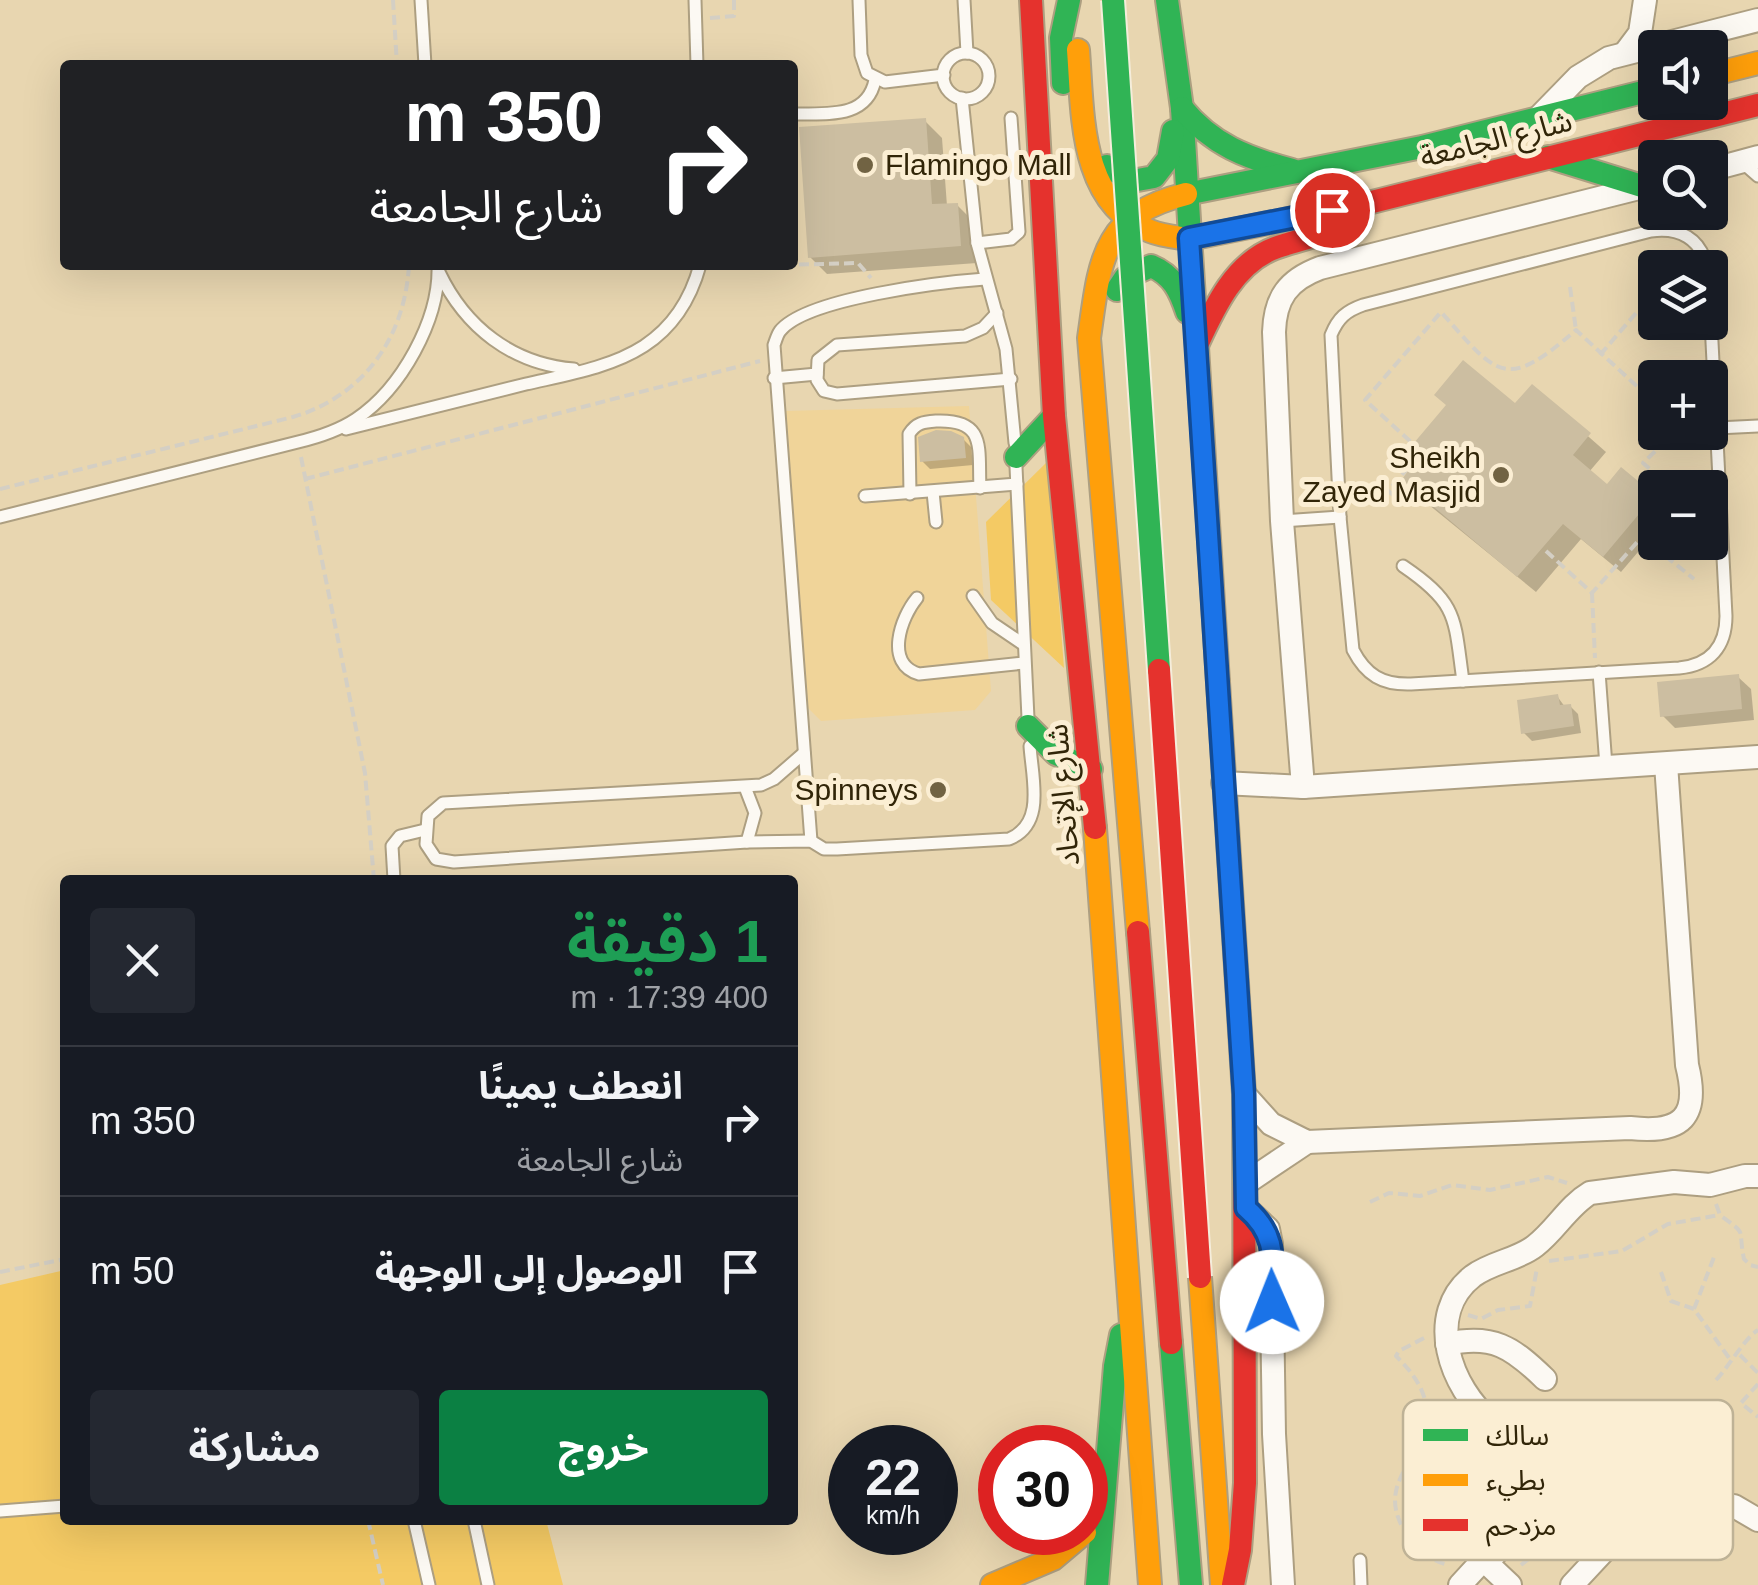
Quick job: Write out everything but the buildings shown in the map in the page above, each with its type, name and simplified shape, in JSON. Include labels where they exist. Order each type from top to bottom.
[{"type":"main road","name":"شارع الإتحاد","points":[[1031,0],[1054,416],[1092,769],[1150,1585]]},
{"type":"main road","points":[[1071,0],[1087,141],[1099,190],[1125,220],[1104,250],[1089,338]]},
{"type":"main road","points":[[1068,165],[1061,38],[1071,0]]},
{"type":"main road","points":[[1113,0],[1222,1585]]},
{"type":"main road","points":[[1168,0],[1182,108],[1244,1094],[1245,1483],[1233,1585]]},
{"type":"main road","points":[[1087,141],[1110,171],[1124,180],[1140,182],[1156,176],[1168,165],[1174,137],[1168,64],[1171,36]]},
{"type":"main road","points":[[1728,70],[1758,63]]},
{"type":"main road","name":"شارع الجامعة","points":[[1638,94],[1302,172],[1186,194],[1149,204],[1125,220],[1149,232],[1189,238],[1224,234],[1368,203],[1758,105]]},
{"type":"main road","points":[[1182,108],[1192,123],[1224,150],[1302,172]]},
{"type":"main road","points":[[1548,157],[1638,182]]},
{"type":"main road","points":[[1218,189],[1200,207],[1198,215],[1208,228],[1224,234]]},
{"type":"main road","points":[[1197,344],[1242,270],[1267,252],[1347,223],[1368,203]]},
{"type":"main road","points":[[1089,338],[1126,278],[1152,266],[1166,270],[1172,277],[1197,344]]},
{"type":"main road","points":[[1075,271],[1089,338],[1191,1585]]},
{"type":"main road","points":[[1016,456],[1054,416]]},
{"type":"main road","points":[[1028,726],[1056,754],[1092,769]]},
{"type":"main road","points":[[1108,1458],[1115,1366],[1129,1306]]},
{"type":"main road","points":[[992,1585],[1058,1555]]},
{"type":"main road","points":[[1097,1585],[1100,1555]]},
{"type":"main road","points":[[1004,1585],[1041,1585]]},
{"type":"street","points":[[1645,4],[1670,30]]},
{"type":"street","points":[[1626,53],[1640,33],[1645,4]]},
{"type":"street","points":[[1717,30],[1758,20]]},
{"type":"street","points":[[1536,120],[1578,77],[1609,58],[1638,50]]},
{"type":"street","points":[[1303,787],[1282,521],[1274,332],[1274,310],[1284,290],[1299,276],[1320,268],[1638,188]]},
{"type":"street","points":[[1223,783],[1303,787],[1758,757]]},
{"type":"street","points":[[1244,1094],[1271,1124],[1307,1142],[1630,1128],[1664,1118],[1682,1096],[1687,1065],[1666,764]]},
{"type":"street","points":[[1246,1184],[1307,1142]]},
{"type":"street","points":[[1436,1340],[1448,1308],[1465,1283],[1478,1272],[1527,1252],[1590,1192],[1674,1182],[1710,1186],[1758,1176]]},
{"type":"street","points":[[1246,1208],[1268,1230],[1271,1244],[1274,1434],[1285,1584]]},
{"type":"street","points":[[1436,1340],[1486,1340],[1506,1347],[1545,1379]]},
{"type":"street","points":[[1436,1340],[1474,1400]]},
{"type":"street","points":[[1734,1506],[1758,1520]]},
{"type":"street","points":[[1572,1585],[1595,1560]]},
{"type":"street","points":[[1456,1576],[1495,1571]]},
{"type":"street","points":[[1473,1585],[1495,1571]]},
{"type":"lane","points":[[421,0],[424,60]]},
{"type":"lane","points":[[695,0],[696,60]]},
{"type":"lane","points":[[859,0],[863,65],[875,80],[944,74]]},
{"type":"lane","points":[[964,0],[967,53]]},
{"type":"lane","points":[[967,53],[986,64],[989,78],[983,92],[962,98],[948,90],[944,74],[954,57],[967,53]]},
{"type":"lane","points":[[798,114],[852,110],[870,95],[875,80]]},
{"type":"lane","points":[[804,752],[774,779],[745,787],[443,803],[428,816],[425,830],[429,852],[436,859],[454,862],[746,842],[811,840],[824,848],[837,849],[1000,840],[1018,836],[1034,814],[1011,379],[977,243],[962,98]]},
{"type":"lane","points":[[977,243],[1011,239],[1019,232],[1011,118]]},
{"type":"lane","points":[[1699,250],[1696,242],[1683,233],[1668,229],[1348,310],[1337,320],[1331,335],[1340,517],[1352,650],[1361,666],[1375,678],[1392,684],[1695,666],[1709,659],[1726,632],[1718,450]]},
{"type":"lane","points":[[332,433],[377,401],[408,360],[428,318],[438,270]]},
{"type":"lane","points":[[439,270],[462,311],[496,343],[538,362],[583,370]]},
{"type":"lane","points":[[0,518],[629,355],[661,332],[686,302],[698,270]]},
{"type":"lane","points":[[811,840],[774,378],[773,358],[780,330],[795,318],[884,292],[985,279]]},
{"type":"lane","points":[[997,313],[984,328],[965,336],[837,346],[818,360],[817,374],[820,386],[830,394],[1011,379]]},
{"type":"lane","points":[[774,378],[817,374]]},
{"type":"lane","points":[[910,494],[908,434],[927,421],[960,421],[972,428],[977,442],[980,488]]},
{"type":"lane","points":[[1728,427],[1758,426]]},
{"type":"lane","points":[[864,496],[1017,484]]},
{"type":"lane","points":[[933,492],[936,522]]},
{"type":"lane","points":[[1282,521],[1340,517]]},
{"type":"lane","points":[[1403,566],[1441,595],[1450,612],[1462,681]]},
{"type":"lane","points":[[973,596],[992,623],[1023,644]]},
{"type":"lane","points":[[918,598],[905,615],[899,634],[900,658],[910,672],[1024,663]]},
{"type":"lane","points":[[1597,672],[1606,766]]},
{"type":"lane","points":[[745,787],[754,813],[746,842]]},
{"type":"lane","points":[[394,875],[392,846],[400,836],[425,830]]},
{"type":"lane","points":[[0,1511],[60,1506]]},
{"type":"lane","points":[[415,1525],[429,1585]]},
{"type":"lane","points":[[475,1525],[488,1585]]},
{"type":"lane","points":[[1360,1560],[1360,1585]]},
{"type":"path","points":[[392,0],[397,60]]},
{"type":"path","points":[[695,19],[734,16],[734,0]]},
{"type":"path","points":[[798,265],[858,263],[884,292]]},
{"type":"path","points":[[0,489],[310,412],[340,395],[379,359],[403,309],[408,270]]},
{"type":"path","points":[[1570,287],[1576,330],[1638,388]]},
{"type":"path","points":[[1600,355],[1638,311]]},
{"type":"path","points":[[1395,496],[1388,491],[1413,462],[1403,453],[1411,442],[1364,400],[1441,312],[1480,355],[1505,370],[1526,369],[1576,330]]},
{"type":"path","points":[[305,479],[773,358]]},
{"type":"path","points":[[293,416],[366,774],[374,875]]},
{"type":"path","points":[[1652,470],[1644,463],[1657,450]]},
{"type":"path","points":[[1592,592],[1638,541]]},
{"type":"path","points":[[1546,550],[1592,592],[1597,672]]},
{"type":"path","points":[[1670,560],[1694,579]]},
{"type":"path","points":[[1370,1202],[1376,1196],[1390,1193],[1420,1196],[1452,1185],[1490,1190],[1548,1177],[1590,1192]]},
{"type":"path","points":[[1710,1186],[1720,1214],[1743,1233],[1744,1259],[1750,1266],[1758,1267]]},
{"type":"path","points":[[1448,1308],[1481,1319],[1498,1310],[1523,1309],[1530,1306],[1533,1296],[1538,1276],[1535,1263],[1622,1251],[1668,1224],[1720,1214]]},
{"type":"path","points":[[1694,1309],[1714,1256]]},
{"type":"path","points":[[0,1272],[60,1260]]},
{"type":"path","points":[[1661,1272],[1670,1301],[1694,1309],[1732,1362]]},
{"type":"path","points":[[1716,1380],[1740,1354],[1748,1337],[1758,1330]]},
{"type":"path","points":[[1426,1400],[1409,1369],[1396,1356],[1399,1351],[1436,1340]]},
{"type":"path","points":[[1740,1354],[1758,1373]]},
{"type":"path","points":[[1758,1384],[1741,1403],[1758,1417]]},
{"type":"path","points":[[1403,1472],[1395,1506],[1403,1527]]},
{"type":"path","points":[[369,1525],[383,1585]]},
{"type":"path","points":[[1433,1560],[1456,1576]]},
{"type":"shaded area","points":[[969,406],[991,691],[975,710],[821,721],[807,707],[785,411]]},
{"type":"shaded area","points":[[1048,461],[1064,668],[991,600],[986,522]]},
{"type":"shaded area","points":[[60,1271],[60,1525],[547,1525],[563,1585],[0,1585],[0,1285]]},
{"type":"traffic: fast","points":[[1063,83],[1061,38],[1069,0]]},
{"type":"traffic: fast","points":[[1113,0],[1159,670]]},
{"type":"traffic: fast","points":[[1167,0],[1182,108],[1218,682]]},
{"type":"traffic: fast","points":[[1186,194],[1422,147],[1638,93]]},
{"type":"traffic: fast","points":[[1182,108],[1218,141],[1292,170]]},
{"type":"traffic: fast","points":[[1107,166],[1132,181],[1154,177],[1168,159],[1173,131]]},
{"type":"traffic: fast","points":[[1548,157],[1638,185]]},
{"type":"traffic: fast","points":[[1117,290],[1125,278],[1151,266],[1175,284],[1187,312]]},
{"type":"traffic: fast","points":[[1016,457],[1054,416]]},
{"type":"traffic: fast","points":[[1028,726],[1056,754],[1091,769]]},
{"type":"traffic: fast","points":[[1097,1585],[1115,1366],[1121,1335]]},
{"type":"traffic: fast","points":[[1171,1343],[1191,1585]]},
{"type":"traffic: slow","points":[[1078,50],[1084,128],[1097,178],[1127,218],[1150,231],[1189,239]]},
{"type":"traffic: slow","points":[[1728,70],[1758,63]]},
{"type":"traffic: slow","points":[[1138,932],[1089,338],[1102,264],[1121,228],[1158,203],[1186,194]]},
{"type":"traffic: slow","points":[[1095,828],[1150,1585]]},
{"type":"traffic: slow","points":[[1200,1277],[1222,1585]]},
{"type":"traffic: slow","points":[[992,1585],[1058,1555]]},
{"type":"traffic: jam","points":[[1031,0],[1054,416],[1095,828]]},
{"type":"traffic: jam","points":[[1189,239],[1368,203],[1758,105]]},
{"type":"traffic: jam","points":[[1198,343],[1219,301],[1248,264],[1275,248],[1342,225]]},
{"type":"traffic: jam","points":[[1159,670],[1200,1277]]},
{"type":"traffic: jam","points":[[1218,682],[1244,1094],[1245,1483],[1233,1585]]},
{"type":"traffic: jam","points":[[1138,932],[1171,1343]]},
{"type":"place","name":"Flamingo Mall","points":[[865,165]]},
{"type":"place","name":"Sheikh Zayed Masjid","points":[[1501,475]]},
{"type":"place","name":"Spinneys","points":[[938,790]]},
{"type":"route","points":[[1272,1302],[1270,1237],[1262,1222],[1246,1208],[1244,1094],[1189,238],[1332,210]]}]
